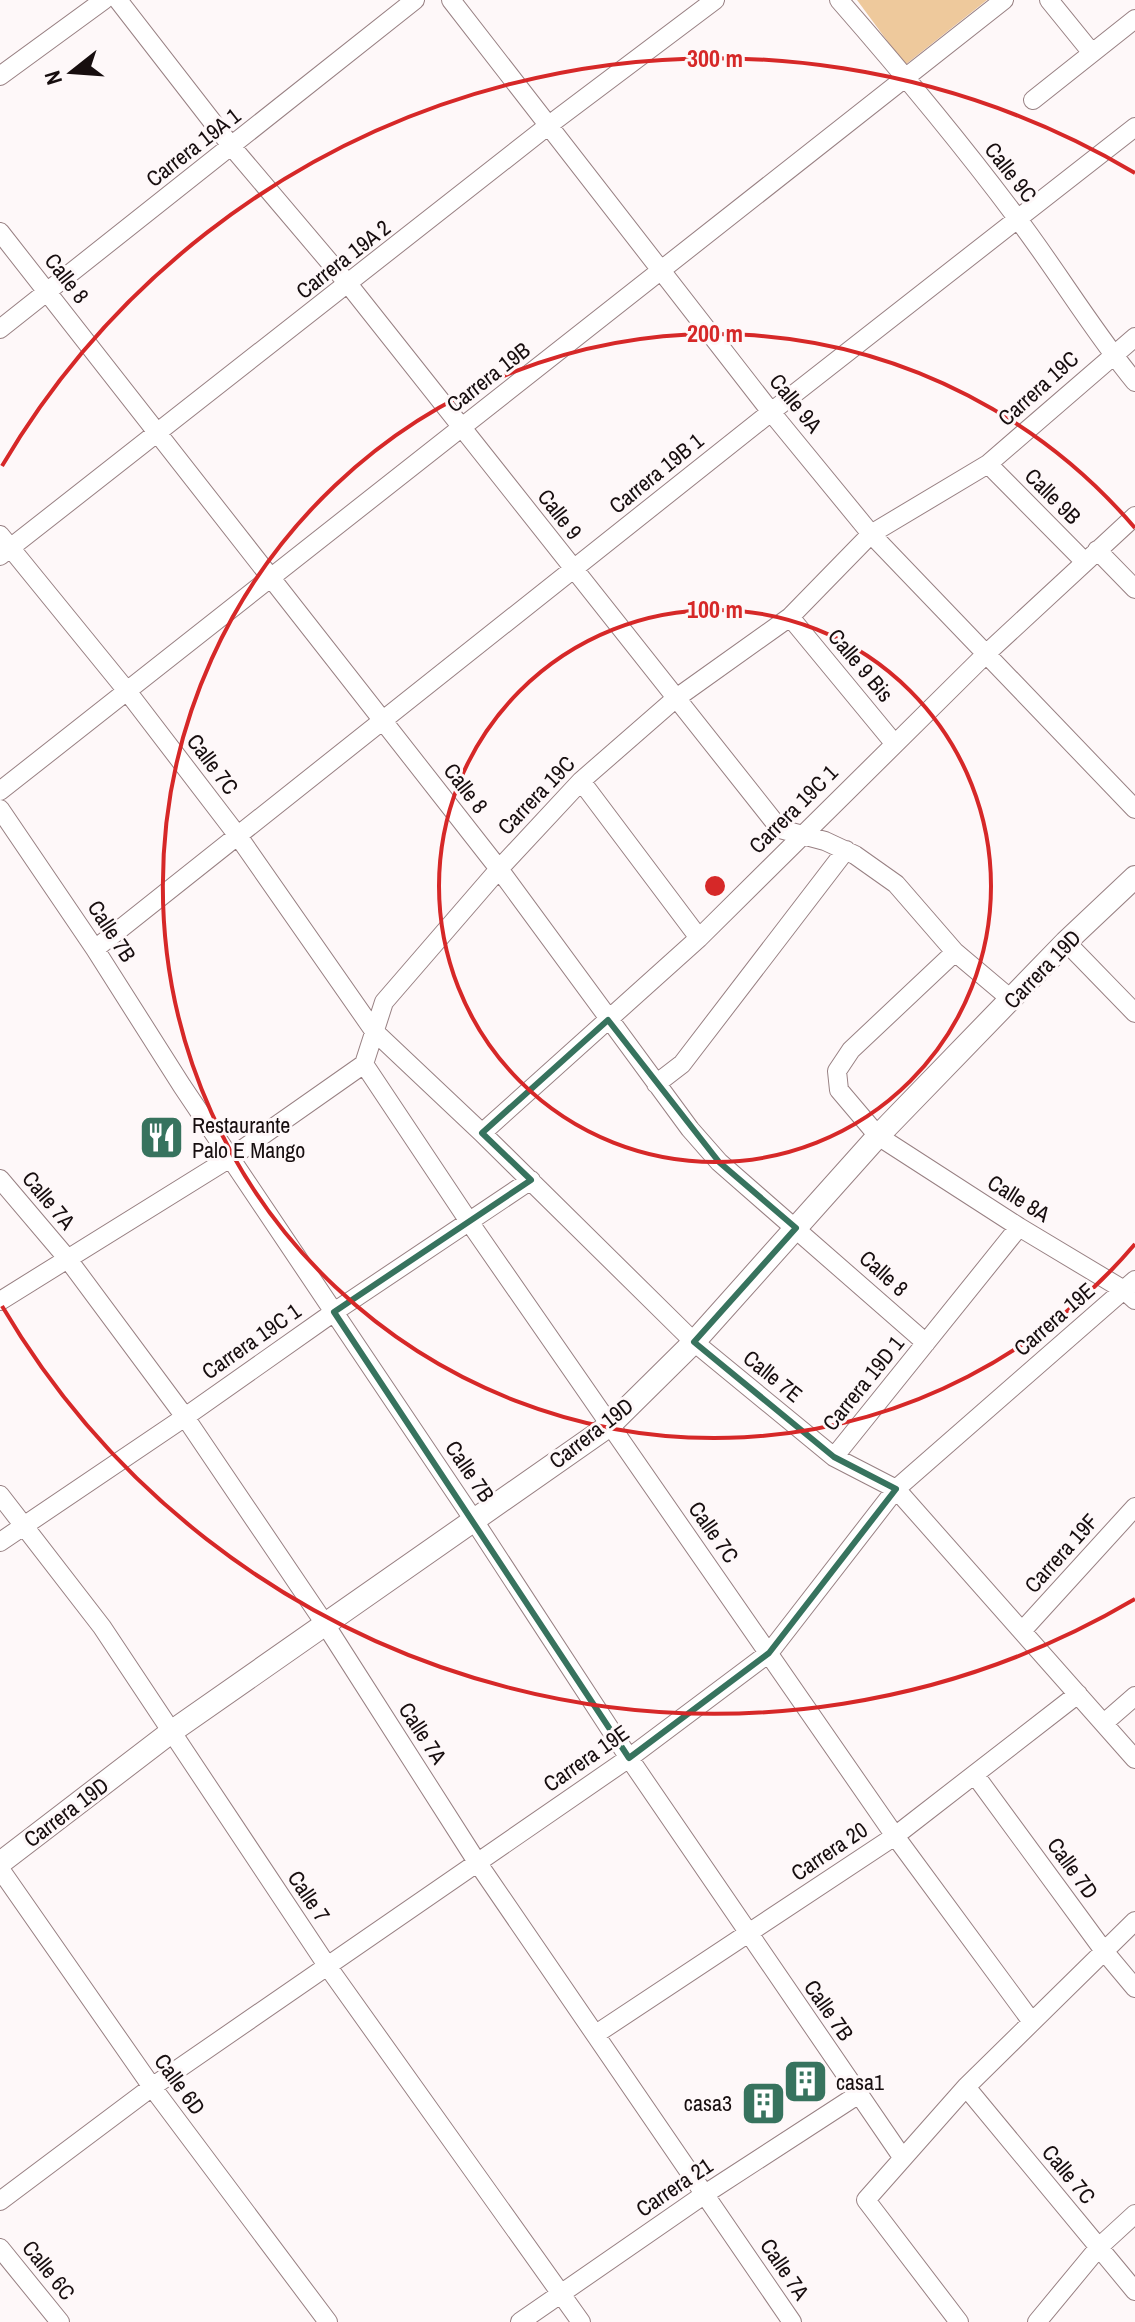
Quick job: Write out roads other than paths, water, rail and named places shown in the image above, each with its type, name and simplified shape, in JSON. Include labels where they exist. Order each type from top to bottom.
[{"type":"street","points":[[0,76],[104,0]]},
{"type":"street","name":"Calle 9","points":[[118,0],[232,147],[349,285],[780,829],[846,850],[896,884],[955,952],[1012,1000]]},
{"type":"street","name":"Carrera 19A 1","points":[[0,329],[415,0]]},
{"type":"street","name":"Calle 9A","points":[[451,0],[771,412],[871,534],[1135,809]]},
{"type":"street","name":"Carrera 19A 2","points":[[4,546],[158,433],[549,125],[715,0]]},
{"type":"street","name":"Calle 9C","points":[[839,0],[906,77],[1019,220],[1135,382]]},
{"type":"street","name":"Carrera 19B","points":[[0,791],[1004,0]]},
{"type":"street","points":[[1049,0],[1092,53]]},
{"type":"street","points":[[1033,100],[1135,19]]},
{"type":"street","name":"Carrera 19B 1","points":[[95,949],[1135,127]]},
{"type":"street","name":"Calle 8","points":[[0,232],[499,869],[690,1129],[719,1162],[926,1343]]},
{"type":"street","name":"Carrera 19C","points":[[364,1064],[384,1002],[499,869],[581,781],[675,699],[790,617],[871,534],[988,464],[1135,337]]},
{"type":"street","name":"Calle 9B","points":[[988,464],[1090,555],[1135,589]]},
{"type":"street","name":"Carrera 19C 1","points":[[482,1133],[699,938],[894,743],[1090,555],[1135,516]]},
{"type":"street","name":"Calle 7C","points":[[4,546],[127,691],[238,836],[374,1031]]},
{"type":"street","name":"Calle 9 Bis","points":[[790,617],[894,743]]},
{"type":"street","points":[[581,781],[699,938]]},
{"type":"street","name":"Calle 7B","points":[[0,809],[629,1758],[902,2157]]},
{"type":"street","points":[[656,1084],[682,1064],[846,850]]},
{"type":"street","name":"Carrera 19D","points":[[0,1863],[171,1732],[610,1425],[694,1342],[878,1136],[1066,942],[1135,877]]},
{"type":"street","points":[[1066,942],[1135,1013]]},
{"type":"street","name":"Calle 8A","points":[[955,952],[851,1050],[837,1071],[839,1090],[878,1136],[1019,1227],[1131,1290]]},
{"type":"street","name":"Calle 7E","points":[[374,1031],[531,1180],[694,1342],[834,1457],[896,1489],[1135,1759]]},
{"type":"street","points":[[0,1301],[230,1158],[364,1064]]},
{"type":"street","name":"Calle 7C","points":[[364,1064],[470,1223],[895,1836],[1032,2022]]},
{"type":"street","name":"Calle 7A","points":[[0,1179],[67,1258],[185,1417],[325,1624],[477,1862],[792,2322]]},
{"type":"street","name":"Carrera 19C 1","points":[[0,1542],[531,1180]]},
{"type":"street","name":"Carrera 19D 1","points":[[834,1457],[1019,1227]]},
{"type":"street","name":"Carrera 19E","points":[[0,2201],[152,2087],[629,1758],[769,1653],[896,1489],[1131,1290]]},
{"type":"street","name":"Calle 7","points":[[0,1495],[102,1627],[328,1967],[581,2322]]},
{"type":"street","name":"Carrera 19F","points":[[1022,1631],[1132,1518]]},
{"type":"street","name":"Carrera 20","points":[[596,2034],[895,1836],[1078,1694]]},
{"type":"street","points":[[1104,1723],[1135,1696]]},
{"type":"street","name":"Calle 7D","points":[[975,1775],[1104,1951],[1135,1988]]},
{"type":"street","name":"Calle 6D","points":[[0,1869],[152,2087],[328,2322]]},
{"type":"street","points":[[959,2322],[866,2200],[966,2087],[1135,1921]]},
{"type":"street","name":"Calle 7C","points":[[966,2087],[1135,2291]]},
{"type":"street","name":"Carrera 21","points":[[520,2322],[705,2194],[859,2094]]},
{"type":"street","points":[[1037,2322],[1099,2247],[1135,2214]]},
{"type":"street","name":"Calle 6C","points":[[0,2248],[60,2322]]},
{"type":"place","name":"Restaurante Palo E Mango","points":[[161,1138]]},
{"type":"place","name":"casa1","points":[[805,2082]]},
{"type":"place","name":"casa3","points":[[763,2103]]}]
